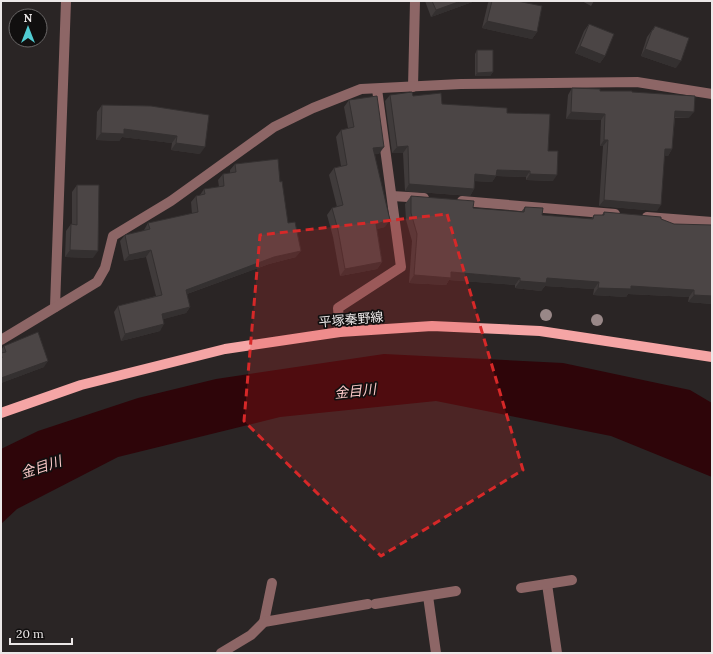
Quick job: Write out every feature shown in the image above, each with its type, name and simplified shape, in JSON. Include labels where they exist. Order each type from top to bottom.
[{"type":"main road","name":"平塚秦野線","points":[[1,413],[81,386],[225,349],[340,332],[432,326],[540,331],[712,357]]},
{"type":"street","points":[[55,307],[66,1]]},
{"type":"street","points":[[413,87],[415,1]]},
{"type":"street","points":[[1,340],[97,282],[105,268],[113,236],[171,201],[274,127],[313,108],[361,89],[461,84],[638,82],[712,94]]},
{"type":"street","points":[[340,332],[338,308],[401,267],[377,89]]},
{"type":"street","points":[[392,196],[431,199]]},
{"type":"street","points":[[454,201],[712,222]]},
{"type":"street","points":[[521,588],[572,580]]},
{"type":"street","points":[[221,653],[251,635],[264,622],[272,582]]},
{"type":"street","points":[[547,584],[557,653]]},
{"type":"street","points":[[264,622],[456,591]]},
{"type":"street","points":[[428,596],[436,653]]},
{"type":"highlighted area","points":[[447,214],[523,470],[381,556],[244,421],[260,235]]},
{"type":"water","name":"金目川","points":[[384,354],[563,363],[690,390],[712,403],[712,477],[611,436],[436,401],[280,417],[118,457],[17,509],[1,524],[1,449],[38,431],[138,398],[216,379]]},
{"type":"building","points":[[432,1],[461,1],[436,10]]},
{"type":"building","points":[[492,1],[517,1],[542,6],[537,32],[487,21]]},
{"type":"building","points":[[589,24],[614,34],[605,56],[580,46]]},
{"type":"building","points":[[655,26],[689,38],[681,61],[645,49]]},
{"type":"building","points":[[477,50],[493,50],[493,72],[477,73]]},
{"type":"building","points":[[572,88],[695,96],[694,112],[675,111],[672,149],[665,149],[661,205],[604,200],[608,140],[604,140],[605,114],[571,112]]},
{"type":"building","points":[[412,92],[413,96],[441,93],[442,104],[507,108],[507,113],[550,114],[548,151],[558,151],[557,175],[530,174],[530,171],[497,170],[496,176],[475,174],[474,189],[409,184],[408,146],[397,147],[390,95]]},
{"type":"building","points":[[377,96],[384,147],[373,148],[390,220],[376,224],[382,262],[345,269],[338,230],[332,208],[343,205],[334,168],[347,165],[341,130],[354,127],[349,100]]},
{"type":"building","points":[[102,105],[151,106],[209,115],[205,147],[176,143],[177,136],[124,129],[124,134],[101,133]]},
{"type":"building","points":[[278,159],[280,182],[282,181],[288,223],[295,222],[301,251],[274,257],[186,290],[190,307],[162,314],[164,324],[125,334],[118,306],[162,295],[151,250],[129,255],[125,235],[150,229],[148,223],[198,212],[196,196],[205,194],[204,189],[224,186],[223,174],[236,172],[235,164]]},
{"type":"building","points":[[77,185],[99,185],[98,251],[70,250],[71,224],[77,225]]},
{"type":"building","points":[[411,196],[474,201],[473,208],[524,212],[525,207],[543,208],[542,215],[593,219],[594,215],[604,215],[604,212],[661,217],[661,219],[674,224],[712,225],[712,296],[694,295],[694,290],[631,286],[631,289],[598,288],[599,282],[547,278],[546,283],[520,281],[520,278],[451,272],[451,278],[414,275],[417,234],[411,213]]},
{"type":"building","points":[[38,332],[48,361],[1,378],[1,353],[6,352],[4,346]]}]
